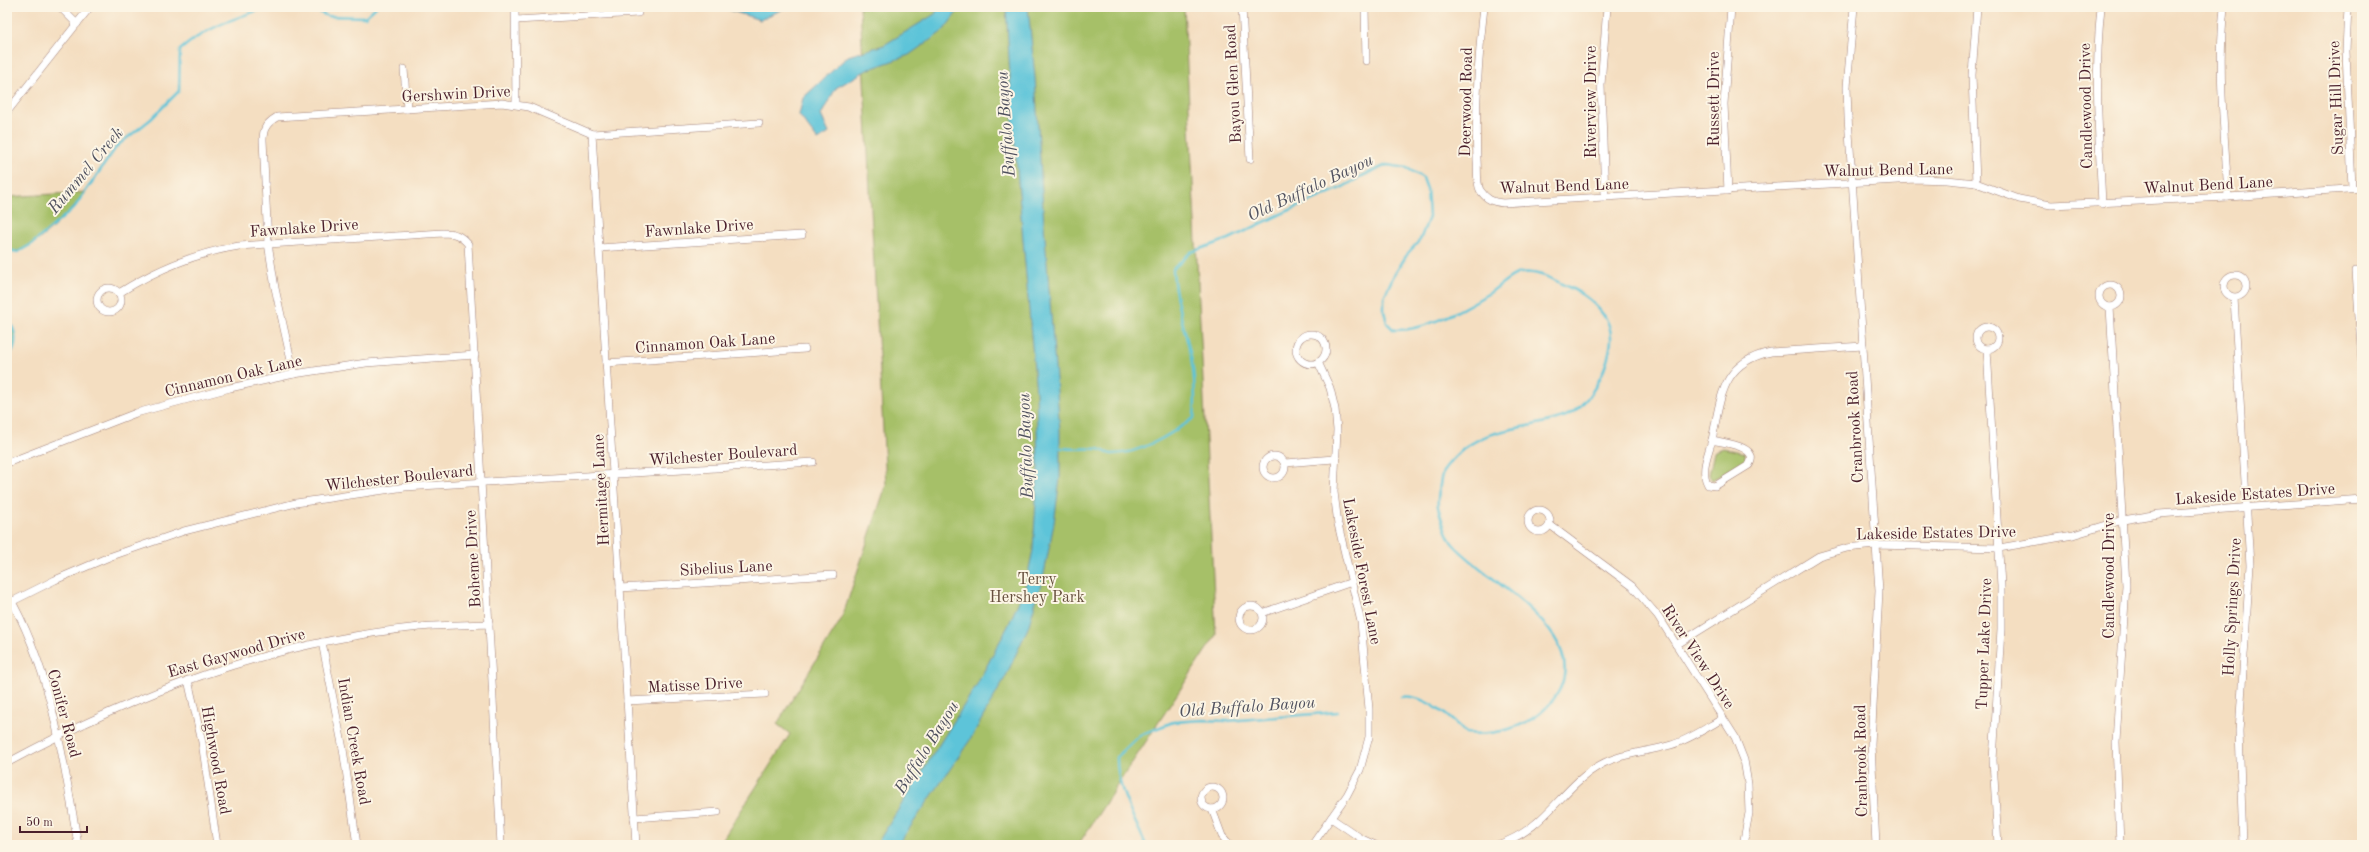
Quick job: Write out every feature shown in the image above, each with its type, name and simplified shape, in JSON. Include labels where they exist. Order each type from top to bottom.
[{"type":"street","points":[[60,7],[77,24]]},
{"type":"street","points":[[7,112],[90,7]]},
{"type":"street","points":[[515,7],[516,104]]},
{"type":"street","name":"Bayou Glen Road","points":[[1242,7],[1250,159]]},
{"type":"street","points":[[1365,7],[1366,61]]},
{"type":"street","name":"Deerwood Road","points":[[1484,7],[1476,91],[1476,132],[1479,188],[1484,196]]},
{"type":"street","name":"Riverview Drive","points":[[1605,198],[1601,85],[1607,7]]},
{"type":"street","name":"Russett Drive","points":[[1728,191],[1724,104],[1731,7]]},
{"type":"street","name":"Cranbrook Road","points":[[1854,7],[1846,87],[1879,591],[1871,745],[1876,845]]},
{"type":"street","points":[[1976,183],[1972,76],[1977,7]]},
{"type":"street","name":"Candlewood Drive","points":[[2101,7],[2097,45],[2097,92],[2102,204]]},
{"type":"street","points":[[2224,7],[2221,33],[2228,197]]},
{"type":"street","name":"Sugar Hill Drive","points":[[2348,7],[2346,51],[2352,188]]},
{"type":"street","points":[[516,20],[638,13]]},
{"type":"street","points":[[404,69],[407,109]]},
{"type":"street","name":"Gershwin Drive","points":[[268,243],[262,140],[263,130],[269,121],[284,116],[516,104],[592,134],[759,123]]},
{"type":"street","name":"Hermitage Lane","points":[[592,134],[636,845]]},
{"type":"street","name":"Walnut Bend Lane","points":[[1484,196],[1492,202],[1503,203],[1915,179],[1976,183],[2019,198],[2051,205],[2102,204],[2362,188]]},
{"type":"street","name":"Fawnlake Drive","points":[[119,293],[142,278],[177,262],[211,250],[268,243],[454,233],[468,244],[471,272]]},
{"type":"street","name":"Fawnlake Drive","points":[[599,248],[802,235]]},
{"type":"street","points":[[268,243],[275,288],[294,374]]},
{"type":"street","points":[[2356,271],[2362,362]]},
{"type":"street","name":"Boheme Drive","points":[[471,272],[501,845]]},
{"type":"street","name":"Holly Springs Drive","points":[[2234,298],[2250,572],[2239,731],[2243,845]]},
{"type":"street","name":"Candlewood Drive","points":[[2110,307],[2126,585],[2116,742],[2120,845]]},
{"type":"street","points":[[1304,335],[1316,335],[1324,342],[1324,354],[1318,362],[1311,364],[1299,358],[1296,346],[1304,335]]},
{"type":"street","points":[[1712,440],[1747,449],[1751,453],[1752,460],[1749,465],[1715,486],[1708,485],[1704,478],[1704,471],[1724,386],[1732,372],[1743,362],[1756,355],[1770,352],[1863,346]]},
{"type":"street","name":"Cinnamon Oak Lane","points":[[606,363],[805,349]]},
{"type":"street","name":"Tupper Lake Drive","points":[[1987,349],[1999,548],[2001,630],[1993,760],[1998,845]]},
{"type":"street","name":"Cinnamon Oak Lane","points":[[7,463],[136,413],[191,397],[294,374],[366,363],[475,355]]},
{"type":"street","name":"Lakeside Forest Lane","points":[[1312,845],[1331,818],[1360,770],[1369,737],[1369,709],[1361,622],[1338,524],[1334,492],[1334,459],[1337,430],[1335,409],[1330,388],[1318,362]]},
{"type":"street","points":[[1285,464],[1334,459]]},
{"type":"street","name":"Wilchester Boulevard","points":[[9,602],[109,557],[184,531],[253,513],[356,493],[405,487],[813,462]]},
{"type":"street","name":"Lakeside Estates Drive","points":[[1676,645],[1819,556],[1847,548],[1875,545],[1999,548],[2073,535],[2123,520],[2187,511],[2362,499]]},
{"type":"street","name":"River View Drive","points":[[1550,525],[1632,586],[1658,616],[1722,719],[1735,737],[1744,760],[1748,784],[1749,812],[1743,845]]},
{"type":"street","name":"Sibelius Lane","points":[[620,588],[833,575]]},
{"type":"street","points":[[1262,613],[1352,582]]},
{"type":"street","name":"Conifer Road","points":[[7,593],[9,602],[31,645],[59,735],[78,845]]},
{"type":"street","name":"East Gaywood Drive","points":[[7,763],[59,735],[119,706],[188,680],[272,653],[322,642],[421,627],[489,624]]},
{"type":"street","name":"Indian Creek Road","points":[[322,642],[344,749],[357,845]]},
{"type":"street","name":"Highwood Road","points":[[188,680],[202,742],[217,845]]},
{"type":"street","name":"Matisse Drive","points":[[627,702],[764,694]]},
{"type":"street","points":[[1497,845],[1513,840],[1527,831],[1600,765],[1642,750],[1671,745],[1722,719]]},
{"type":"street","points":[[1212,809],[1222,836],[1230,845]]},
{"type":"street","points":[[634,818],[718,812]]},
{"type":"street","points":[[1331,818],[1362,839],[1375,845]]},
{"type":"green space","name":"Terry Hershey Park","points":[[860,7],[1184,7],[1216,635],[1078,845],[719,845],[790,734],[777,724],[842,618],[886,485]]},
{"type":"green space","points":[[86,192],[65,216],[46,234],[19,251],[7,250],[7,197]]},
{"type":"green space","points":[[7,317],[13,327],[15,343],[14,348],[7,358]]},
{"type":"green space","points":[[1723,448],[1745,453],[1746,461],[1712,480],[1709,475],[1714,452]]},
{"type":"water","points":[[720,7],[787,7],[760,20]]},
{"type":"water","points":[[939,7],[961,7],[943,31],[909,55],[867,70],[836,88],[821,115],[829,133],[818,140],[799,115],[803,98],[848,56],[884,45],[935,14]]},
{"type":"water","points":[[1006,7],[1028,7],[1035,77],[1044,224],[1060,430],[1060,479],[1054,523],[1044,574],[1028,628],[1006,676],[970,740],[898,845],[876,845],[976,686],[1008,626],[1025,587],[1033,550],[1038,467],[1036,393],[1012,111]]},
{"type":"waterway","name":"Rummel Creek","points":[[7,250],[18,252],[32,244],[74,208],[117,146],[151,119],[179,91],[180,50],[200,35],[211,29],[233,19],[268,7]]},
{"type":"waterway","name":"Rummel Creek","points":[[309,7],[327,16],[365,17],[376,7]]},
{"type":"waterway","name":"Old Buffalo Bayou","points":[[1057,447],[1067,449],[1099,449],[1112,454],[1134,451],[1155,442],[1194,418],[1195,390],[1193,371],[1177,298],[1173,269],[1191,252],[1229,239],[1343,187],[1362,176],[1387,165],[1407,168],[1423,178],[1427,189],[1429,217],[1420,240],[1408,253],[1393,277],[1384,297],[1384,311],[1387,323],[1394,330],[1406,330],[1431,323],[1481,298],[1513,276],[1526,272],[1550,278],[1589,299],[1598,308],[1609,324],[1611,340],[1607,361],[1601,376],[1592,392],[1580,406],[1566,416],[1552,421],[1494,433],[1481,438],[1468,446],[1456,456],[1445,469],[1442,475],[1438,496],[1438,507],[1450,541],[1470,560],[1515,596],[1537,616],[1554,637],[1564,659],[1562,683],[1547,707],[1539,714],[1520,725],[1509,729],[1498,732],[1477,734],[1466,733],[1445,714],[1428,703],[1410,697],[1401,697]]},
{"type":"waterway","name":"Rummel Creek","points":[[7,317],[13,327],[15,338],[14,348],[7,358]]},
{"type":"waterway","name":"Old Buffalo Bayou","points":[[1146,845],[1131,813],[1119,780],[1117,768],[1117,757],[1140,735],[1173,722],[1203,720],[1227,721],[1338,712]]},
{"type":"water label","name":"Buffalo Bayou","points":[[1005,124]]},
{"type":"water label","name":"Buffalo Bayou","points":[[1025,446]]},
{"type":"water label","name":"Buffalo Bayou","points":[[926,747]]}]
